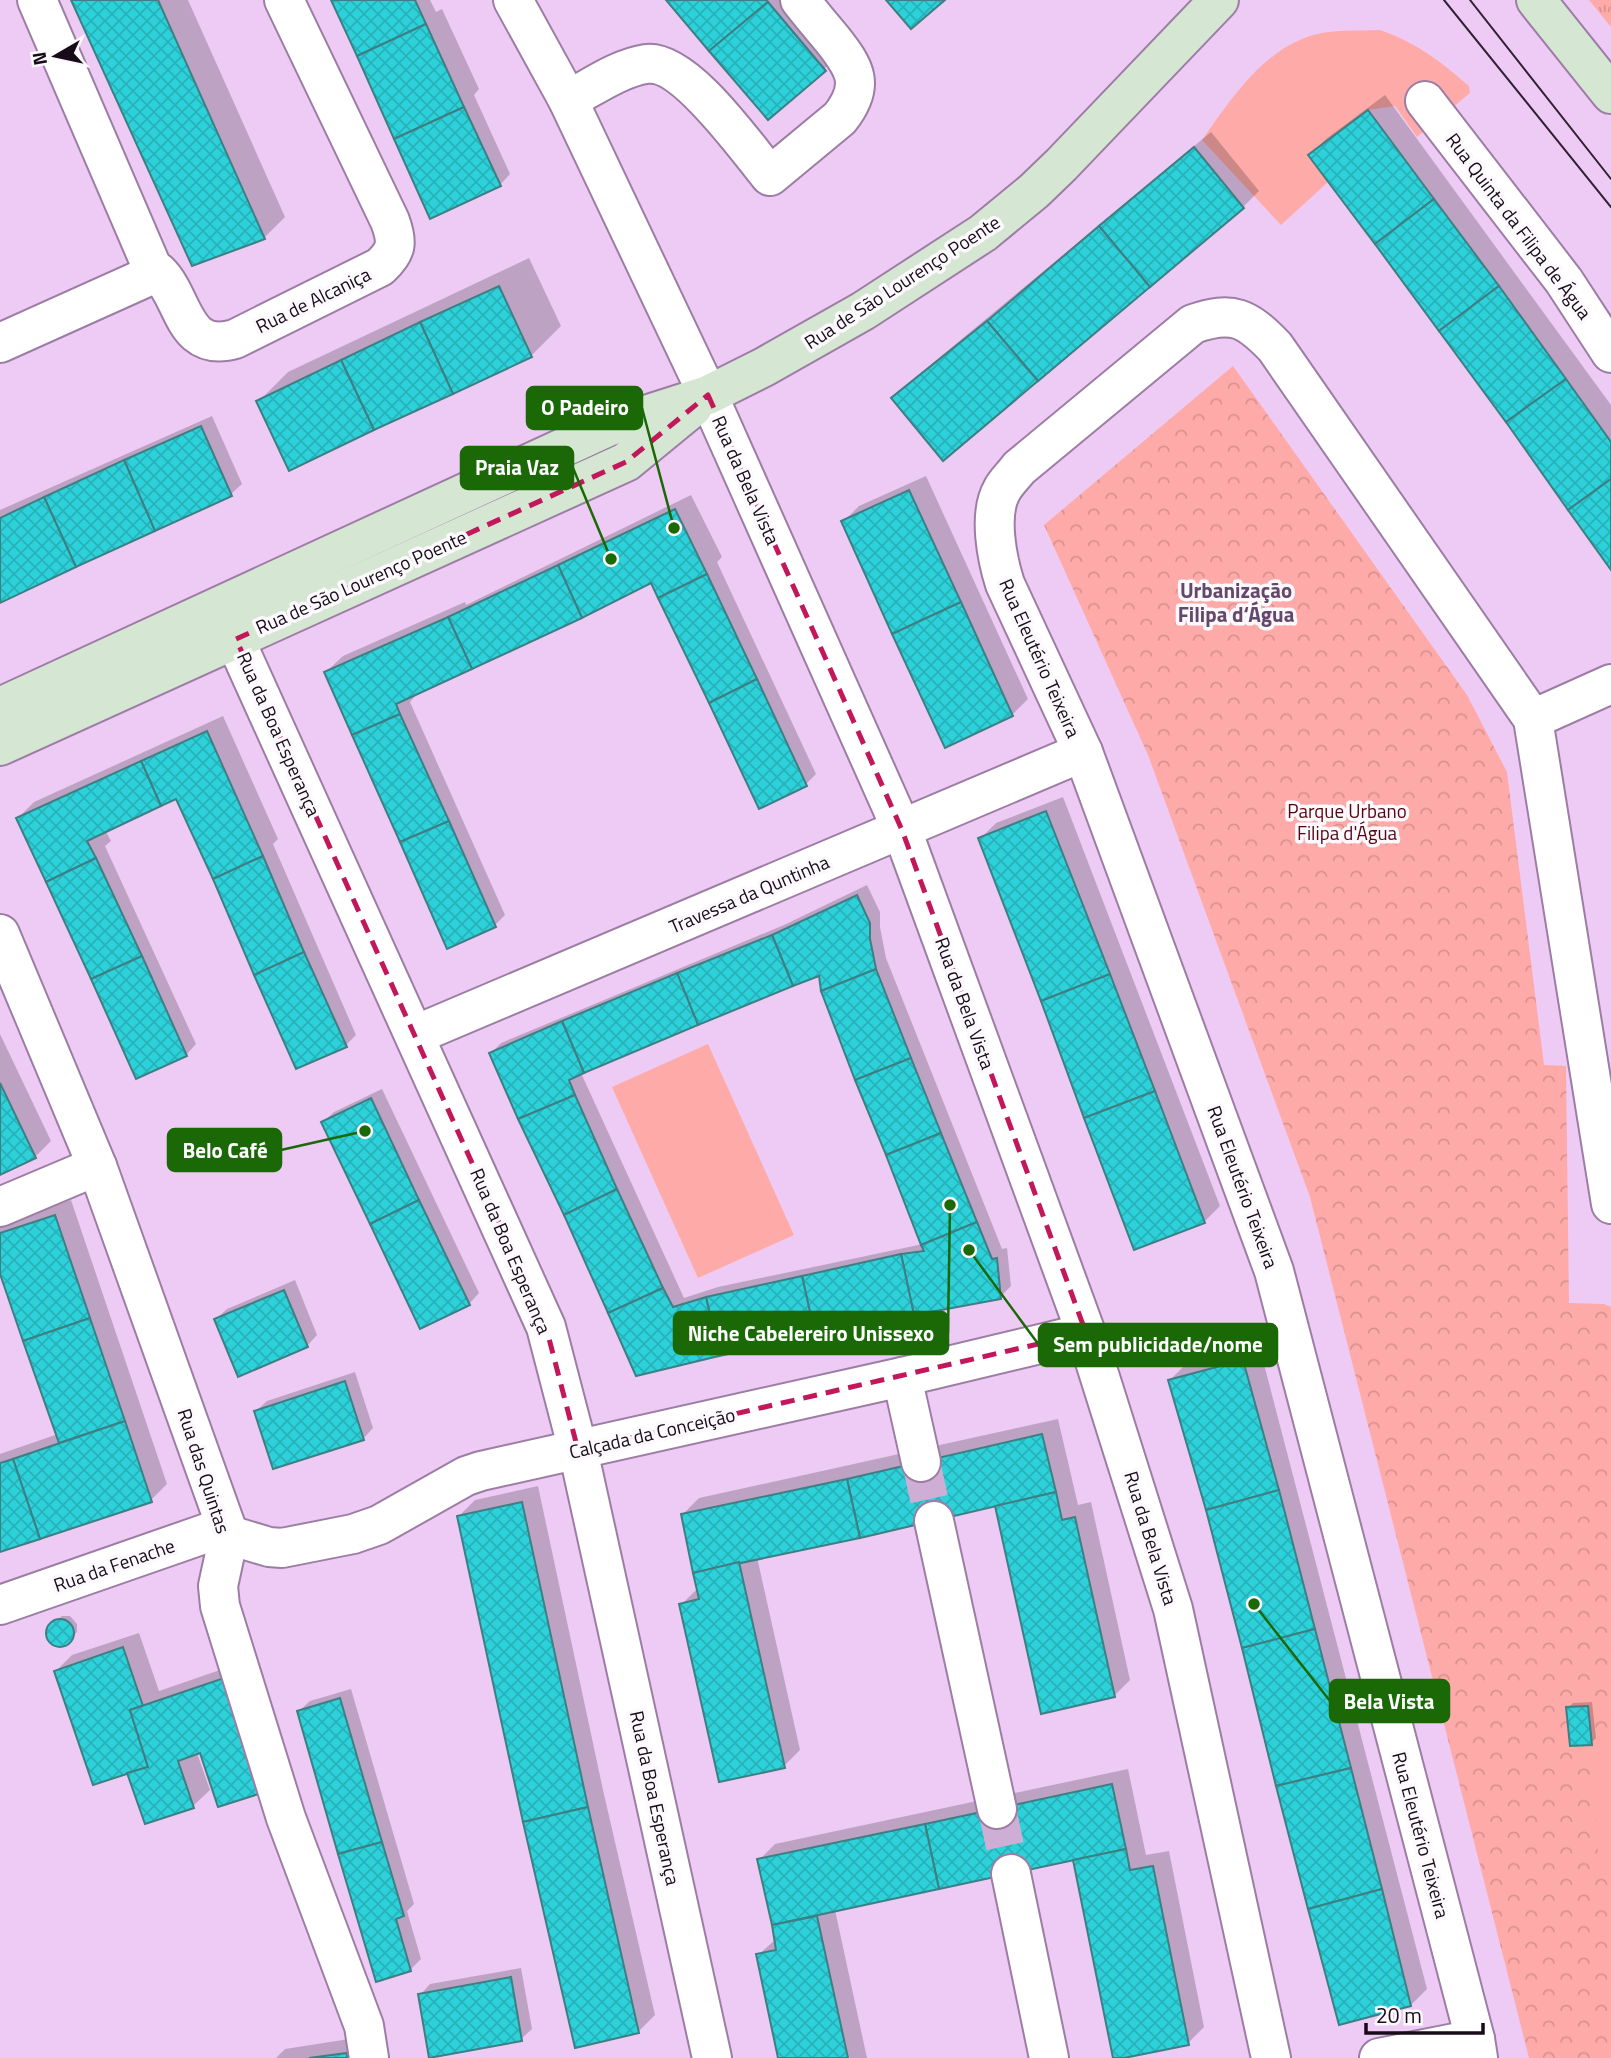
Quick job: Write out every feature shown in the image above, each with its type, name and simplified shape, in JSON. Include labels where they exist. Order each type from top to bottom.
[{"type":"street","name":"Rua de Alcaniça","points":[[37,0],[154,272],[161,275],[194,333],[224,342],[380,267],[392,256],[396,237],[284,0]]},
{"type":"street","name":"Rua da Bela Vista","points":[[513,0],[568,100],[708,395],[902,830],[1086,1333],[1173,1608],[1271,2058]]},
{"type":"street","points":[[568,100],[626,70],[647,63],[657,63],[691,83],[770,176],[841,118],[849,108],[854,93],[855,78],[851,63],[800,0]]},
{"type":"street","points":[[1534,2],[1611,94]]},
{"type":"street","name":"Rua de São Lourenço Poente","points":[[0,746],[228,623],[608,427],[708,395],[819,338],[983,233],[1034,191],[1107,115],[1202,3]]},
{"type":"street","name":"Rua Quinta da Filipa de Água","points":[[1425,101],[1564,281],[1611,353]]},
{"type":"street","points":[[0,342],[154,272]]},
{"type":"street","name":"Rua Eleutério Teixeira","points":[[1476,2048],[1274,1271],[1083,752],[997,559],[995,525],[1000,492],[1019,468],[1194,324],[1214,317],[1235,317],[1255,326],[1275,347],[1533,719],[1611,1204]]},
{"type":"street","name":"Rua de São Lourenço Poente","points":[[0,707],[228,623]]},
{"type":"street","name":"Rua da Boa Esperança","points":[[228,623],[541,1313],[578,1450],[712,2058]]},
{"type":"street","points":[[1533,719],[1611,684]]},
{"type":"street","name":"Travessa da Quntinha","points":[[415,1035],[1083,752]]},
{"type":"street","name":"Rua das Quintas","points":[[0,934],[97,1166],[229,1535],[218,1586],[220,1606],[286,1818],[364,2026],[369,2058]]},
{"type":"street","points":[[0,1207],[97,1166]]},
{"type":"street","name":"Calçada da Conceição","points":[[229,1535],[269,1547],[282,1548],[354,1534],[379,1525],[466,1475],[1086,1333]]},
{"type":"street","points":[[902,1377],[920,1462]]},
{"type":"street","points":[[934,1521],[997,1809]]},
{"type":"street","name":"Rua da Fenache","points":[[0,1605],[207,1533],[229,1535]]},
{"type":"street","points":[[1011,1874],[1049,2058]]},
{"type":"street","points":[[1379,2058],[1476,2048]]},
{"type":"highlighted area","points":[[708,395],[902,830],[1086,1333],[578,1450],[546,1327],[236,639],[626,462]]},
{"type":"green space","points":[[1589,0],[1611,0],[1611,27]]},
{"type":"green space","points":[[1380,30],[1417,47],[1438,61],[1469,86],[1470,93],[1417,137],[1395,106],[1368,110],[1308,154],[1328,182],[1281,225],[1202,140],[1248,79],[1292,43],[1327,32]]},
{"type":"green space","name":"Parque Urbano Filipa d'Água","points":[[1233,366],[1467,695],[1507,772],[1544,1065],[1566,1066],[1569,1303],[1604,1304],[1611,1307],[1611,2058],[1529,2058],[1310,1197],[1148,755],[1044,525]]},
{"type":"green space","points":[[708,1044],[794,1235],[698,1278],[612,1087]]},
{"type":"green space","points":[[1611,1740],[1611,1874],[1600,1875],[1589,1745],[1591,1742]]},
{"type":"building","points":[[71,0],[158,0],[265,239],[192,266]]},
{"type":"building","points":[[331,0],[415,0],[426,24],[357,56]]},
{"type":"building","points":[[666,0],[766,0],[768,2],[709,51]]},
{"type":"building","points":[[886,0],[945,0],[911,29]]},
{"type":"building","points":[[768,2],[826,71],[768,120],[709,51]]},
{"type":"building","points":[[426,24],[464,107],[394,139],[357,56]]},
{"type":"building","points":[[464,107],[501,186],[430,219],[394,139]]},
{"type":"building","points":[[1368,110],[1434,199],[1375,244],[1308,155]]},
{"type":"building","points":[[1194,147],[1244,208],[1150,287],[1099,226]]},
{"type":"building","points":[[1434,199],[1499,286],[1439,331],[1375,244]]},
{"type":"building","points":[[1099,226],[1150,287],[1038,381],[987,321]]},
{"type":"building","points":[[499,286],[532,357],[453,394],[420,322]]},
{"type":"building","points":[[1499,286],[1566,379],[1506,422],[1439,331]]},
{"type":"building","points":[[987,321],[1038,381],[943,461],[891,398]]},
{"type":"building","points":[[420,322],[453,394],[374,430],[341,360]]},
{"type":"building","points":[[341,360],[374,430],[289,471],[256,401]]},
{"type":"building","points":[[1566,379],[1611,442],[1611,479],[1568,510],[1506,422]]},
{"type":"building","points":[[201,426],[232,496],[155,531],[124,460]]},
{"type":"building","points":[[124,460],[155,531],[76,567],[44,497]]},
{"type":"building","points":[[1611,479],[1611,570],[1568,510]]},
{"type":"building","points":[[909,490],[961,602],[892,634],[841,521]]},
{"type":"building","points":[[44,497],[76,567],[0,603],[0,518]]},
{"type":"building","points":[[675,509],[707,574],[658,598],[651,583],[582,618],[558,565]]},
{"type":"building","points":[[558,565],[582,618],[472,669],[448,617]]},
{"type":"building","points":[[707,574],[757,679],[709,703],[658,598]]},
{"type":"building","points":[[961,602],[1013,716],[945,748],[892,634]]},
{"type":"building","points":[[448,617],[472,669],[396,704],[400,714],[352,735],[324,672]]},
{"type":"building","points":[[757,679],[807,786],[759,809],[709,703]]},
{"type":"building","points":[[400,714],[449,821],[400,842],[352,735]]},
{"type":"building","points":[[207,731],[263,856],[213,879],[176,799],[161,806],[141,761]]},
{"type":"building","points":[[141,761],[161,806],[87,841],[96,858],[46,882],[16,818]]},
{"type":"building","points":[[1046,811],[1110,974],[1041,1001],[978,838]]},
{"type":"building","points":[[449,821],[496,927],[447,949],[400,842]]},
{"type":"building","points":[[263,856],[304,952],[254,975],[213,879]]},
{"type":"building","points":[[96,858],[142,956],[91,979],[46,882]]},
{"type":"building","points":[[857,895],[870,923],[876,969],[821,991],[819,976],[793,986],[772,935]]},
{"type":"building","points":[[772,935],[793,986],[698,1025],[677,973]]},
{"type":"building","points":[[304,952],[347,1047],[296,1069],[254,975]]},
{"type":"building","points":[[142,956],[187,1056],[136,1079],[91,979]]},
{"type":"building","points":[[876,969],[911,1058],[855,1080],[821,991]]},
{"type":"building","points":[[677,973],[698,1025],[584,1073],[562,1021]]},
{"type":"building","points":[[1110,974],[1155,1091],[1084,1118],[1041,1001]]},
{"type":"building","points":[[562,1021],[584,1073],[569,1080],[575,1095],[518,1119],[489,1053]]},
{"type":"building","points":[[911,1058],[941,1133],[886,1155],[855,1080]]},
{"type":"building","points":[[0,1083],[36,1158],[0,1175]]},
{"type":"building","points":[[1155,1091],[1205,1223],[1134,1250],[1084,1118]]},
{"type":"building","points":[[575,1095],[617,1189],[564,1215],[518,1119]]},
{"type":"building","points":[[371,1098],[419,1200],[370,1224],[321,1122]]},
{"type":"building","points":[[941,1133],[977,1222],[921,1245],[886,1155]]},
{"type":"building","points":[[617,1189],[663,1288],[608,1313],[564,1215]]},
{"type":"building","points":[[419,1200],[470,1305],[420,1329],[370,1224]]},
{"type":"building","points":[[55,1215],[90,1318],[23,1341],[0,1274],[0,1233]]},
{"type":"building","points":[[977,1222],[992,1259],[997,1258],[1001,1299],[914,1315],[901,1254],[924,1251],[921,1245]]},
{"type":"building","points":[[901,1254],[914,1315],[815,1335],[802,1276]]},
{"type":"building","points":[[802,1276],[815,1335],[719,1356],[706,1297]]},
{"type":"building","points":[[663,1288],[673,1307],[706,1297],[719,1356],[636,1376],[608,1313]]},
{"type":"building","points":[[284,1290],[308,1347],[238,1377],[214,1319]]},
{"type":"building","points":[[90,1318],[125,1421],[59,1443],[23,1341]]},
{"type":"building","points":[[1243,1360],[1279,1490],[1206,1510],[1168,1380]]},
{"type":"building","points":[[345,1381],[364,1440],[273,1469],[254,1411]]},
{"type":"building","points":[[125,1421],[152,1502],[40,1539],[13,1459]]},
{"type":"building","points":[[1042,1434],[1056,1492],[860,1538],[847,1479]]},
{"type":"building","points":[[13,1459],[40,1539],[0,1552],[0,1463]]},
{"type":"building","points":[[847,1479],[860,1538],[693,1573],[681,1514]]},
{"type":"building","points":[[1279,1490],[1315,1629],[1242,1648],[1206,1510]]},
{"type":"building","points":[[1056,1492],[1062,1520],[1075,1517],[1115,1697],[1041,1714],[995,1506]]},
{"type":"building","points":[[522,1502],[588,1807],[523,1822],[457,1516]]},
{"type":"building","points":[[739,1562],[785,1768],[719,1782],[679,1604],[699,1599],[693,1573]]},
{"type":"building","points":[[60,1619],[70,1623],[74,1633],[70,1643],[60,1647],[50,1643],[46,1633],[50,1623]]},
{"type":"building","points":[[1315,1629],[1351,1768],[1276,1786],[1242,1648]]},
{"type":"building","points":[[123,1647],[143,1706],[130,1710],[148,1767],[93,1785],[54,1671]]},
{"type":"building","points":[[230,1676],[268,1791],[218,1807],[200,1753],[178,1761],[194,1808],[145,1824],[127,1773],[148,1767],[130,1710]]},
{"type":"building","points":[[340,1698],[382,1842],[338,1854],[297,1711]]},
{"type":"building","points":[[1588,1706],[1592,1745],[1570,1746],[1566,1707]]},
{"type":"building","points":[[1351,1768],[1382,1889],[1308,1909],[1276,1786]]},
{"type":"building","points":[[1112,1784],[1126,1849],[939,1889],[925,1824]]},
{"type":"building","points":[[588,1807],[639,2033],[575,2048],[523,1822]]},
{"type":"building","points":[[925,1824],[939,1889],[772,1925],[757,1859]]},
{"type":"building","points":[[382,1842],[404,1916],[396,1919],[411,1971],[376,1982],[338,1854]]},
{"type":"building","points":[[1126,1849],[1130,1870],[1153,1866],[1189,2045],[1113,2058],[1073,1860]]},
{"type":"building","points":[[1382,1889],[1411,2006],[1339,2025],[1308,1909]]},
{"type":"building","points":[[817,1916],[848,2058],[778,2058],[756,1954],[776,1950],[772,1925]]},
{"type":"building","points":[[511,1977],[522,2041],[429,2058],[418,1994]]},
{"type":"building","points":[[347,2053],[347,2058],[309,2058]]},
{"type":"tunnel","points":[[921,1462],[934,1521]]},
{"type":"tunnel","points":[[997,1809],[1011,1874]]},
{"type":"tram line","points":[[1444,0],[1611,207]]},
{"type":"tram line","points":[[1470,0],[1611,179]]},
{"type":"place","name":"O Padeiro","points":[[674,528]]},
{"type":"place","name":"Praia Vaz","points":[[611,559]]},
{"type":"place","name":"Belo Café","points":[[365,1131]]},
{"type":"place","name":"Niche Cabelereiro Unissexo","points":[[950,1205]]},
{"type":"place","name":"Sem publicidade/nome","points":[[969,1250]]},
{"type":"place","name":"Bela Vista","points":[[1254,1604]]},
{"type":"district","name":"Urbanização Filipa d‘Água","points":[[1236,603]]}]
